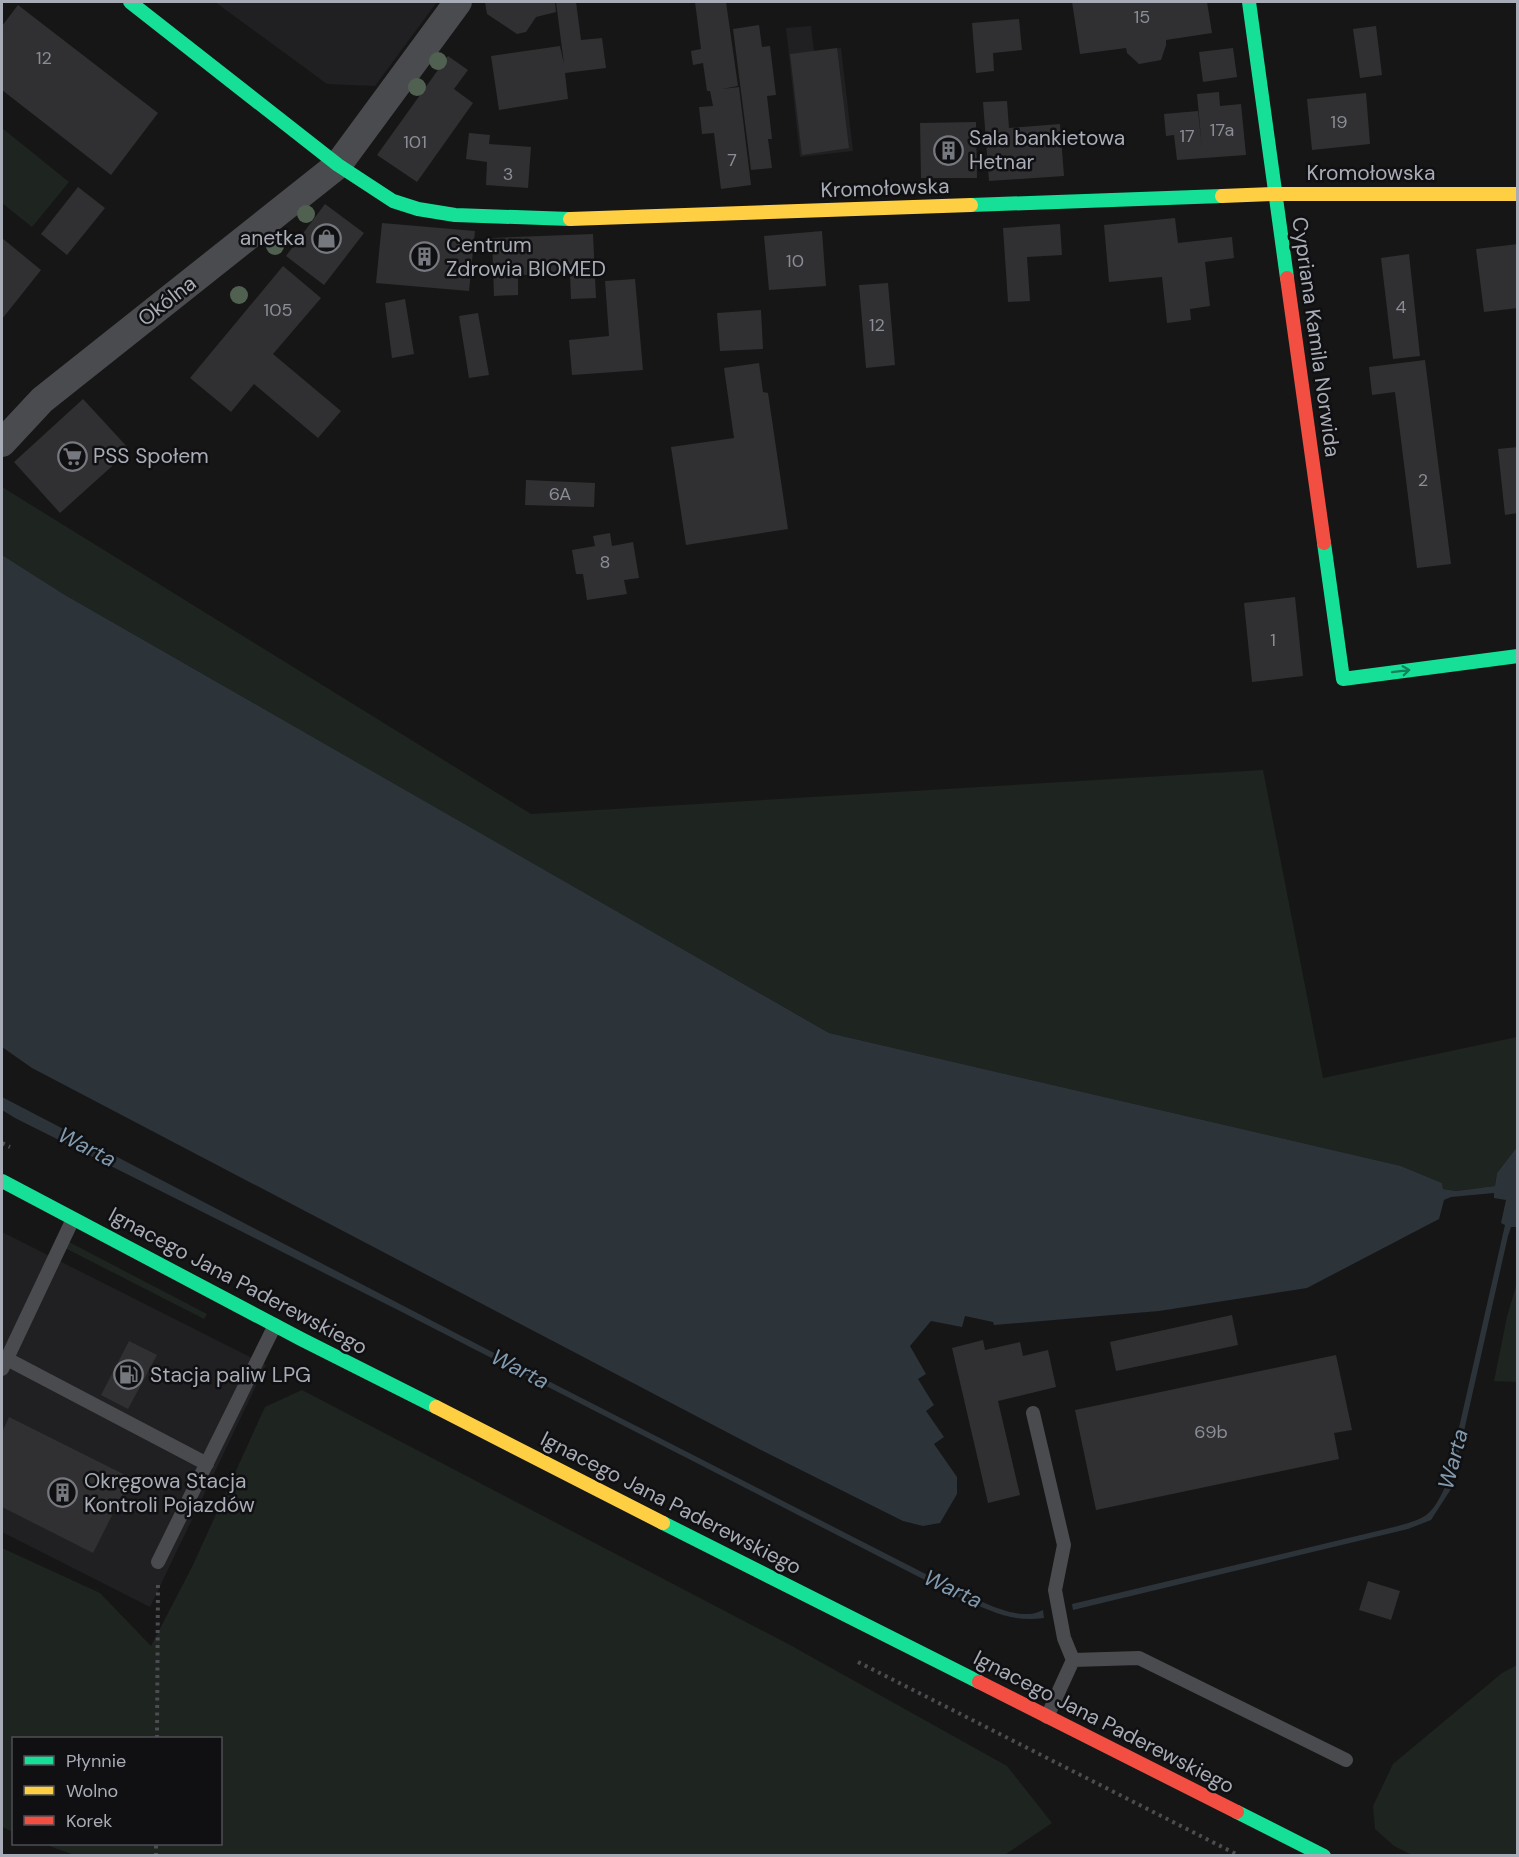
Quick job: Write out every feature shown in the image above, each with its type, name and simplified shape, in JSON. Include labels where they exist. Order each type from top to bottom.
[{"type":"street","points":[[130,2],[338,165]]},
{"type":"street","name":"Okólna","points":[[2,442],[42,400],[338,165],[458,2]]},
{"type":"street","name":"Cypriana Kamila Norwida","points":[[1249,2],[1342,679],[1518,656]]},
{"type":"street","name":"Kromołowska","points":[[338,165],[393,201],[418,209],[455,215],[533,219],[609,219],[1274,194],[1518,194]]},
{"type":"street","name":"Ignacego Jana Paderewskiego","points":[[2,1181],[275,1325],[1324,1856]]},
{"type":"lane","points":[[73,1219],[4,1364],[207,1464]]},
{"type":"lane","points":[[158,1562],[275,1325]]},
{"type":"lane","points":[[1034,1413],[1064,1545],[1055,1590],[1064,1638],[1073,1660],[1047,1717]]},
{"type":"lane","points":[[1073,1660],[1138,1658],[1346,1760]]},
{"type":"path","points":[[157,1737],[158,1562]]},
{"type":"shaded area","points":[[215,2],[437,2],[375,86],[327,84]]},
{"type":"shaded area","points":[[811,26],[814,51],[841,48],[853,151],[800,157],[786,28]]},
{"type":"shaded area","points":[[2,128],[69,182],[32,227],[2,203]]},
{"type":"shaded area","points":[[2,487],[531,814],[1263,770],[1323,1078],[1517,1037],[1517,1147],[1497,1173],[1495,1186],[1456,1191],[1443,1189],[1442,1183],[1401,1166],[829,1033],[65,595],[2,555]]},
{"type":"shaded area","points":[[2,1232],[266,1365],[150,1607],[2,1532]]},
{"type":"shaded area","points":[[69,1242],[207,1314],[204,1319],[65,1248]]},
{"type":"shaded area","points":[[1517,1282],[1517,1382],[1494,1381],[1507,1317]]},
{"type":"shaded area","points":[[302,1390],[790,1645],[1007,1766],[1052,1823],[1003,1856],[74,1855],[47,1845],[222,1845],[222,1737],[12,1737],[12,1832],[2,1827],[2,1548],[100,1593],[151,1646],[192,1567],[265,1407]]},
{"type":"shaded area","points":[[1517,1665],[1517,1855],[1412,1855],[1394,1846],[1375,1829],[1373,1806],[1393,1764],[1502,1673]]},
{"type":"water","name":"Warta","points":[[2,555],[65,595],[829,1033],[1401,1166],[1442,1183],[1443,1189],[1456,1191],[1495,1186],[1497,1173],[1517,1147],[1517,1227],[1511,1227],[1508,1236],[1451,1489],[1431,1520],[1408,1529],[1073,1610],[1072,1604],[1405,1524],[1427,1515],[1446,1485],[1505,1225],[1501,1223],[1506,1200],[1494,1198],[1494,1193],[1451,1197],[1444,1200],[1439,1219],[1307,1288],[1159,1311],[994,1325],[993,1322],[965,1316],[962,1327],[931,1321],[910,1346],[926,1374],[918,1379],[934,1405],[926,1411],[944,1437],[934,1444],[957,1477],[957,1494],[940,1523],[923,1526],[903,1521],[759,1449],[32,1068],[2,1047]]},
{"type":"water","name":"Warta","points":[[2,1097],[517,1365],[955,1589],[1010,1612],[1031,1614],[1043,1610],[1044,1618],[1011,1617],[960,1598],[396,1309],[15,1118],[2,1110]]},
{"type":"building","points":[[485,2],[555,2],[556,12],[536,17],[526,32],[517,34],[487,14]]},
{"type":"building","points":[[556,2],[576,2],[581,40],[602,38],[606,68],[565,73],[568,99],[499,110],[491,56],[560,46],[564,64]]},
{"type":"building","points":[[695,2],[726,2],[738,86],[722,89],[739,87],[751,185],[721,189],[714,133],[702,134],[699,107],[713,106],[710,91],[707,91],[703,63],[693,65],[691,51],[701,49]]},
{"type":"building","points":[[1072,2],[1207,2],[1212,33],[1166,40],[1161,60],[1139,64],[1127,53],[1126,48],[1080,54]]},
{"type":"building","points":[[18,5],[158,113],[111,175],[2,90],[2,26]]},
{"type":"building","points":[[1019,19],[1022,50],[993,53],[994,71],[976,73],[972,23]]},
{"type":"building","points":[[759,25],[762,47],[770,46],[776,95],[767,96],[772,139],[768,139],[772,168],[751,170],[733,29]]},
{"type":"building","points":[[1376,26],[1382,75],[1360,78],[1353,29]]},
{"type":"building","points":[[837,48],[849,148],[802,155],[790,54]]},
{"type":"building","points":[[1233,48],[1237,77],[1203,82],[1199,52]]},
{"type":"building","points":[[448,56],[468,70],[454,89],[473,103],[417,182],[377,155]]},
{"type":"building","points":[[1219,92],[1220,106],[1241,104],[1246,155],[1177,160],[1174,135],[1166,136],[1164,114],[1198,111],[1202,148],[1197,94]]},
{"type":"building","points":[[1366,93],[1370,144],[1312,150],[1307,99]]},
{"type":"building","points":[[1007,101],[1009,128],[1060,124],[1064,176],[989,181],[983,102]]},
{"type":"building","name":"Sala bankietowa Hetnar","points":[[976,122],[977,178],[921,178],[920,123]]},
{"type":"building","points":[[469,133],[490,135],[489,144],[531,147],[528,188],[486,185],[487,162],[466,159]]},
{"type":"building","points":[[78,187],[105,208],[67,255],[41,234]]},
{"type":"building","points":[[325,204],[364,233],[324,285],[286,256]]},
{"type":"building","points":[[1175,218],[1178,243],[1232,237],[1234,258],[1205,262],[1210,306],[1190,309],[1191,320],[1167,323],[1162,277],[1109,282],[1104,225]]},
{"type":"building","name":"Centrum Zdrowia BIOMED","points":[[382,223],[475,231],[469,291],[376,283]]},
{"type":"building","points":[[1060,224],[1062,255],[1027,257],[1030,301],[1008,302],[1003,228]]},
{"type":"building","points":[[822,231],[826,286],[769,290],[764,236]]},
{"type":"building","points":[[593,234],[596,298],[571,299],[570,274],[518,275],[518,295],[494,296],[492,238]]},
{"type":"building","points":[[2,238],[41,270],[2,319]]},
{"type":"building","points":[[1518,244],[1518,308],[1484,312],[1476,249]]},
{"type":"building","points":[[1409,254],[1420,356],[1393,359],[1381,258]]},
{"type":"building","points":[[283,266],[321,298],[273,354],[341,411],[318,438],[254,384],[231,412],[190,378]]},
{"type":"building","points":[[635,279],[643,370],[572,375],[569,340],[609,336],[605,281]]},
{"type":"building","points":[[888,283],[895,365],[866,368],[859,285]]},
{"type":"building","points":[[405,299],[414,354],[392,358],[385,303]]},
{"type":"building","points":[[761,310],[763,349],[720,351],[717,313]]},
{"type":"building","points":[[478,313],[489,375],[469,378],[459,316]]},
{"type":"building","points":[[1425,360],[1451,564],[1417,568],[1395,392],[1372,395],[1369,367]]},
{"type":"building","points":[[759,363],[763,392],[768,393],[788,529],[686,545],[671,447],[734,438],[724,368]]},
{"type":"building","name":"PSS Społem","points":[[83,399],[130,450],[60,513],[14,462]]},
{"type":"building","points":[[1518,447],[1518,513],[1505,515],[1498,449]]},
{"type":"building","points":[[526,480],[595,483],[594,507],[525,505]]},
{"type":"building","points":[[610,533],[612,546],[633,542],[639,578],[624,580],[627,594],[587,600],[583,574],[576,574],[572,550],[595,546],[593,536]]},
{"type":"building","points":[[1295,597],[1303,676],[1252,682],[1244,603]]},
{"type":"building","points":[[1232,1315],[1238,1345],[1116,1371],[1110,1342]]},
{"type":"building","points":[[983,1340],[985,1350],[1020,1342],[1023,1356],[1048,1350],[1056,1387],[998,1401],[1020,1495],[988,1503],[952,1348]]},
{"type":"building","name":"Stacja paliw LPG","points":[[129,1341],[157,1355],[128,1409],[101,1395]]},
{"type":"building","points":[[1336,1355],[1352,1430],[1334,1433],[1339,1459],[1096,1510],[1075,1410]]},
{"type":"building","name":"Okręgowa Stacja Kontroli Pojazdów","points":[[9,1417],[131,1478],[93,1553],[2,1507],[2,1432]]},
{"type":"building","points":[[1368,1581],[1400,1591],[1391,1620],[1359,1610]]},
{"type":"traffic: fast","points":[[130,2],[338,165],[393,201],[418,209],[455,215],[570,219]]},
{"type":"traffic: fast","points":[[1249,2],[1287,278]]},
{"type":"traffic: fast","points":[[971,205],[1222,196]]},
{"type":"traffic: fast","points":[[1324,543],[1343,679],[1518,656]]},
{"type":"traffic: fast","points":[[2,1181],[301,1339],[436,1407]]},
{"type":"traffic: fast","points":[[663,1523],[979,1682]]},
{"type":"traffic: fast","points":[[1237,1812],[1324,1856]]},
{"type":"traffic: slow","points":[[1222,196],[1518,194]]},
{"type":"traffic: slow","points":[[570,219],[971,205]]},
{"type":"traffic: slow","points":[[436,1407],[663,1523]]},
{"type":"traffic: jam","points":[[1287,278],[1324,543]]},
{"type":"traffic: jam","points":[[979,1682],[1237,1812]]},
{"type":"place","name":"Sala bankietowa Hetnar","points":[[948,150]]},
{"type":"place","name":"anetka","points":[[326,238]]},
{"type":"place","name":"Centrum Zdrowia BIOMED","points":[[425,257]]},
{"type":"place","name":"PSS Społem","points":[[72,456]]},
{"type":"place","name":"Stacja paliw LPG","points":[[129,1375]]},
{"type":"place","name":"Okręgowa Stacja Kontroli Pojazdów","points":[[63,1493]]}]
